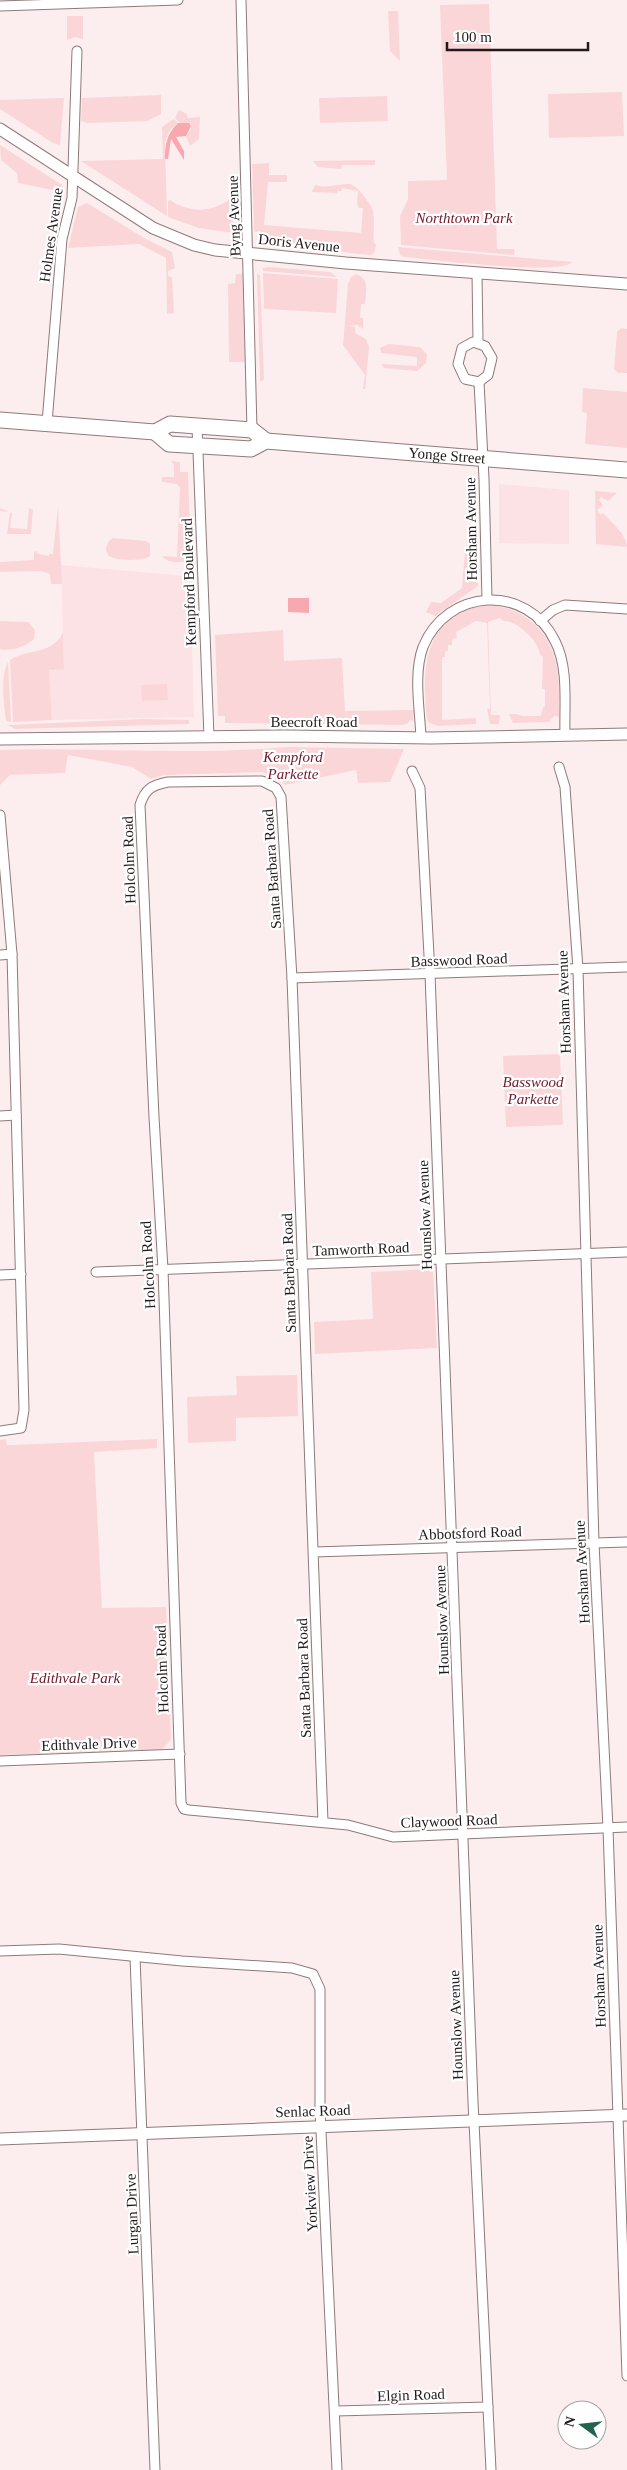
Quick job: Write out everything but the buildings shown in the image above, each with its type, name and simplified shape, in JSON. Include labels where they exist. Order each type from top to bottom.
[{"type":"main road","name":"Yonge Street","points":[[0,420],[155,432],[170,424],[252,430]]},
{"type":"main road","points":[[252,430],[266,441]]},
{"type":"main road","name":"Yonge Street","points":[[155,432],[169,444],[251,449],[266,441],[627,470]]},
{"type":"street","points":[[0,6],[74,2],[178,0]]},
{"type":"street","name":"Byng Avenue","points":[[241,0],[249,253],[252,430]]},
{"type":"street","name":"Holmes Avenue","points":[[46,424],[61,246],[72,198],[77,50]]},
{"type":"street","name":"Doris Avenue","points":[[0,129],[141,221],[170,237],[204,248],[477,274],[627,284]]},
{"type":"street","points":[[477,274],[478,342]]},
{"type":"street","points":[[478,342],[485,346],[493,361],[488,375],[479,382],[464,379],[458,361],[462,348],[469,343],[478,342]]},
{"type":"street","name":"Horsham Avenue","points":[[479,382],[487,599],[516,605],[540,621],[552,634],[561,655],[565,735]]},
{"type":"street","name":"Kempford Boulevard","points":[[197,426],[209,738]]},
{"type":"street","points":[[421,738],[419,671],[420,656],[426,641],[438,623],[452,611],[470,602],[487,599]]},
{"type":"street","points":[[540,621],[553,610],[565,605],[627,609]]},
{"type":"street","points":[[0,730],[0,739]]},
{"type":"street","name":"Beecroft Road","points":[[0,739],[421,738],[627,734]]},
{"type":"street","name":"Horsham Avenue","points":[[559,767],[565,787],[578,969],[594,1543],[622,2116],[627,2376]]},
{"type":"street","name":"Hounslow Avenue","points":[[412,771],[420,788],[430,974],[474,2121],[491,2470]]},
{"type":"street","name":"Santa Barbara Road","points":[[214,782],[262,781],[276,788],[281,797],[292,978],[301,1264],[314,1552],[323,1822]]},
{"type":"street","name":"Holcolm Road","points":[[184,1809],[181,1803],[163,1269],[140,805],[144,793],[154,785],[214,782]]},
{"type":"street","points":[[0,815],[12,954],[24,1420],[21,1428],[0,1431]]},
{"type":"street","points":[[0,955],[12,954]]},
{"type":"street","name":"Basswood Road","points":[[292,978],[627,967]]},
{"type":"street","points":[[0,1116],[16,1116]]},
{"type":"street","name":"Tamworth Road","points":[[96,1272],[441,1261],[627,1252]]},
{"type":"street","points":[[0,1275],[21,1274]]},
{"type":"street","name":"Abbotsford Road","points":[[314,1552],[627,1542]]},
{"type":"street","name":"Edithvale Drive","points":[[0,1761],[180,1754]]},
{"type":"street","name":"Claywood Road","points":[[184,1809],[348,1825],[393,1837],[627,1827]]},
{"type":"street","name":"Yorkview Drive","points":[[0,1951],[59,1949],[135,1957],[292,1968],[313,1974],[320,1989],[321,2126],[338,2470]]},
{"type":"street","name":"Lurgan Drive","points":[[135,1957],[155,2470]]},
{"type":"street","name":"Senlac Road","points":[[0,2140],[143,2132],[622,2116]]},
{"type":"street","name":"Elgin Road","points":[[336,2411],[488,2407]]},
{"type":"shaded area","points":[[178,123],[189,123],[191,126],[186,136],[176,137],[184,151],[184,160],[171,139],[168,159],[165,159],[167,139]]},
{"type":"shaded area","points":[[499,484],[569,490],[569,544],[499,543]]},
{"type":"shaded area","points":[[61,565],[186,576],[187,598],[191,609],[194,717],[52,720],[49,670],[64,668]]},
{"type":"shaded area","points":[[288,598],[309,598],[309,613],[288,612]]},
{"type":"green space","name":"Northtown Park","points":[[489,4],[497,249],[515,249],[514,255],[401,245],[400,216],[408,199],[408,181],[447,180],[440,5]]},
{"type":"green space","points":[[388,11],[398,11],[400,61],[390,51]]},
{"type":"green space","points":[[67,16],[83,16],[83,39],[75,37],[67,40]]},
{"type":"green space","points":[[622,92],[624,136],[549,138],[548,94]]},
{"type":"green space","points":[[161,95],[161,114],[147,121],[88,123],[81,121],[82,98]]},
{"type":"green space","points":[[387,96],[388,121],[320,123],[319,98]]},
{"type":"green space","points":[[64,98],[60,145],[53,143],[0,109],[0,100]]},
{"type":"green space","points":[[179,110],[187,114],[188,118],[200,117],[199,139],[190,146],[186,136],[191,129],[191,124],[180,123],[175,118]]},
{"type":"green space","points":[[174,119],[178,123],[169,131],[165,142],[167,216],[81,161],[163,159],[162,127]]},
{"type":"green space","points":[[0,145],[62,185],[65,191],[54,185],[53,190],[18,183],[17,173],[1,160]]},
{"type":"green space","points":[[375,160],[375,165],[342,165],[341,169],[318,167],[313,161]]},
{"type":"green space","points":[[269,163],[269,175],[287,175],[287,182],[268,182],[264,225],[361,233],[363,208],[359,208],[357,203],[358,191],[342,188],[337,193],[312,192],[315,185],[350,184],[363,195],[373,211],[374,243],[376,245],[374,253],[371,255],[350,253],[308,245],[262,240],[260,231],[255,232],[254,229],[252,164]]},
{"type":"green space","points":[[234,196],[233,233],[199,228],[168,217],[168,201],[170,200],[186,208],[202,210],[219,206]]},
{"type":"green space","points":[[87,203],[144,238],[172,252],[175,268],[168,271],[168,276],[172,277],[174,313],[167,314],[166,258],[139,244],[68,248],[78,207]]},
{"type":"green space","points":[[398,247],[573,262],[562,266],[544,267],[465,263],[404,257],[400,255]]},
{"type":"green space","points":[[263,268],[330,272],[337,277],[263,271]]},
{"type":"green space","points":[[263,273],[338,279],[336,313],[264,309]]},
{"type":"green space","points":[[236,274],[243,274],[245,362],[229,362],[228,284],[235,283]]},
{"type":"green space","points":[[257,274],[260,275],[264,380],[260,381]]},
{"type":"green space","points":[[356,274],[363,279],[366,286],[365,304],[361,304],[360,318],[363,318],[363,329],[357,325],[349,326],[355,327],[355,333],[366,339],[369,347],[365,389],[363,389],[365,375],[343,345],[348,284],[351,277]]},
{"type":"green space","points":[[621,328],[627,329],[627,373],[618,373],[614,369],[617,332]]},
{"type":"green space","points":[[389,344],[420,347],[427,354],[426,363],[417,371],[384,368],[381,364],[417,366],[417,357],[381,353],[380,348]]},
{"type":"green space","points":[[583,388],[627,392],[627,448],[585,444],[587,413],[582,412]]},
{"type":"green space","points":[[171,461],[180,462],[180,472],[188,472],[191,559],[180,562],[172,562],[162,556],[177,557],[180,488],[177,484],[162,482],[162,477],[174,477],[174,465]]},
{"type":"green space","points":[[595,491],[617,493],[608,501],[601,497],[599,500],[603,505],[597,510],[601,515],[603,513],[618,529],[627,547],[596,544]]},
{"type":"green space","points":[[58,507],[62,584],[51,584],[50,574],[41,571],[0,572],[0,562],[34,560],[34,552],[36,551],[38,554],[49,556],[49,554],[53,554]]},
{"type":"green space","points":[[29,509],[33,509],[31,534],[7,534],[10,512],[12,513],[10,528],[27,529]]},
{"type":"green space","points":[[113,538],[146,541],[150,544],[150,556],[131,560],[111,557],[107,553],[106,547]]},
{"type":"green space","points":[[473,548],[478,553],[478,586],[435,616],[426,612],[431,602],[441,603],[462,588],[465,551],[473,551]]},
{"type":"green space","points":[[480,606],[493,606],[517,612],[537,626],[545,636],[557,666],[559,717],[554,716],[549,722],[513,723],[509,714],[541,716],[543,707],[545,707],[545,689],[542,689],[543,657],[540,655],[539,649],[532,638],[526,632],[515,624],[503,621],[500,618],[488,622],[491,715],[500,715],[499,724],[490,724],[487,709],[490,709],[487,623],[476,621],[456,632],[457,638],[452,639],[452,645],[448,645],[445,657],[442,657],[442,720],[476,718],[476,724],[438,726],[428,722],[425,676],[430,649],[435,637],[452,618]]},
{"type":"green space","points":[[0,621],[28,622],[35,630],[34,639],[18,648],[0,649]]},
{"type":"green space","points":[[283,630],[284,661],[342,658],[345,711],[414,710],[413,721],[410,720],[407,724],[401,725],[225,723],[225,716],[218,716],[215,635]]},
{"type":"green space","points":[[63,632],[64,669],[49,670],[52,720],[13,722],[10,660],[47,648],[59,639]]},
{"type":"green space","points":[[8,662],[10,722],[6,721],[3,691],[4,675]]},
{"type":"green space","points":[[167,684],[168,700],[142,701],[141,685]]},
{"type":"green space","points":[[143,719],[189,720],[189,724],[15,729],[8,725]]},
{"type":"green space","name":"Kempford Parkette","points":[[287,747],[404,749],[390,782],[358,783],[356,770],[285,785],[276,776],[261,772],[164,775],[151,779],[132,767],[68,755],[65,773],[10,775],[0,785],[0,750],[215,751]]},
{"type":"green space","name":"Basswood Parkette","points":[[560,1054],[563,1125],[506,1127],[503,1056]]},
{"type":"green space","points":[[433,1269],[437,1348],[315,1354],[314,1322],[373,1319],[371,1272]]},
{"type":"green space","points":[[297,1375],[298,1416],[236,1418],[236,1441],[188,1443],[187,1397],[237,1395],[236,1376]]},
{"type":"green space","name":"Edithvale Park","points":[[6,1439],[7,1445],[12,1445],[157,1439],[157,1448],[94,1452],[102,1608],[166,1607],[171,1739],[162,1750],[0,1755],[0,1440]]}]
